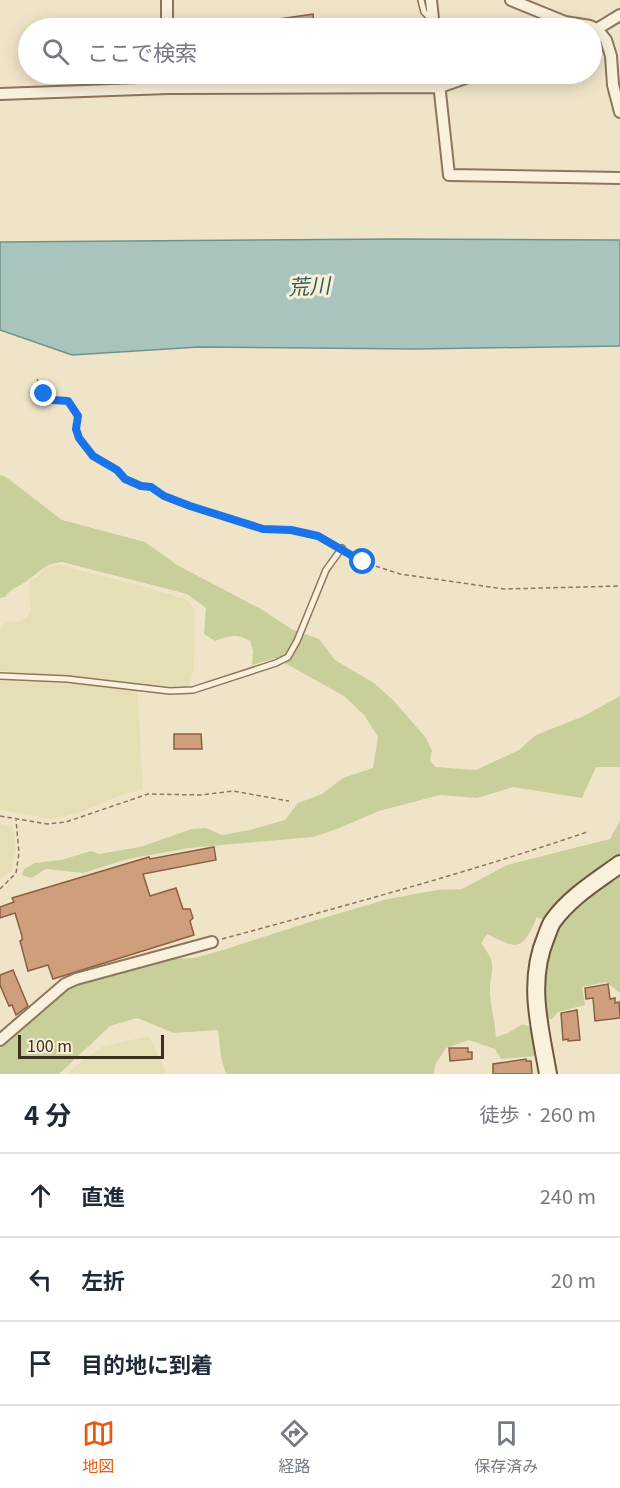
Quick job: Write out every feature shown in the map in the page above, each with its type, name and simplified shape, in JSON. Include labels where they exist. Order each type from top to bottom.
[{"type":"street","points":[[167,0],[167,18]]},
{"type":"street","points":[[431,0],[432,18]]},
{"type":"street","points":[[511,0],[555,18]]},
{"type":"street","points":[[602,27],[620,15]]},
{"type":"street","points":[[602,37],[606,40],[611,56],[613,85],[620,112]]},
{"type":"street","points":[[440,84],[449,176],[620,178]]},
{"type":"street","points":[[0,94],[168,88],[440,87],[449,84]]},
{"type":"street","points":[[548,1074],[536,1006],[536,971],[543,944],[552,921],[575,897],[620,864]]},
{"type":"street","points":[[0,1040],[64,984],[76,978],[213,942]]},
{"type":"lane","points":[[421,0],[428,18]]},
{"type":"lane","points":[[0,676],[67,679],[170,691],[193,690],[276,663],[288,657],[297,641],[326,570],[342,549]]},
{"type":"path","points":[[37,379],[44,394],[53,400],[68,401],[74,407],[78,416],[76,429],[79,438],[93,456],[117,470],[125,479],[141,486],[151,487],[164,496],[190,506],[263,529],[291,530],[318,536],[363,562],[400,574],[504,588],[620,586]]},
{"type":"path","points":[[0,816],[47,824],[66,822],[148,794],[201,795],[233,791],[289,801]]},
{"type":"path","points":[[0,889],[16,873],[19,853],[16,819]]},
{"type":"path","points":[[213,942],[393,892],[531,851],[587,831]]},
{"type":"shaded area","points":[[59,565],[152,589],[185,599],[190,603],[195,610],[194,668],[189,686],[180,688],[83,677],[0,671],[2,626],[8,622],[21,621],[28,616],[31,609],[30,580],[37,577],[47,567]]},
{"type":"shaded area","points":[[0,680],[95,685],[136,690],[143,789],[118,796],[81,812],[52,819],[0,810]]},
{"type":"shaded area","points":[[0,824],[13,826],[16,850],[11,871],[0,879]]},
{"type":"shaded area","points":[[149,1036],[167,1074],[67,1074],[104,1046]]},
{"type":"green space","points":[[0,475],[6,477],[62,520],[145,542],[177,565],[261,609],[293,630],[319,639],[335,660],[374,683],[394,701],[426,738],[432,751],[430,761],[436,767],[476,770],[519,750],[536,735],[584,716],[620,696],[620,767],[596,767],[582,798],[513,787],[477,798],[440,795],[379,811],[313,837],[189,848],[128,859],[83,873],[46,869],[31,878],[22,875],[24,869],[35,863],[61,860],[91,851],[99,854],[140,847],[192,829],[206,828],[222,835],[285,820],[298,803],[322,794],[343,778],[373,768],[378,737],[364,715],[344,696],[276,658],[252,665],[253,651],[250,641],[246,638],[232,636],[215,641],[204,634],[206,608],[187,594],[62,562],[40,570],[5,597],[0,598]]},
{"type":"green space","points":[[620,821],[620,993],[606,982],[582,987],[585,1005],[558,1012],[552,1019],[542,1017],[548,922],[537,917],[523,942],[518,944],[506,943],[487,934],[481,943],[492,963],[490,994],[496,1037],[523,1024],[533,1028],[538,1052],[536,1056],[501,1059],[495,1049],[469,1040],[446,1048],[435,1065],[434,1074],[226,1074],[221,1057],[218,1030],[174,1033],[137,1018],[110,1026],[59,1074],[0,1074],[0,1048],[72,986],[164,959],[194,958],[388,899],[437,890],[462,889],[507,865],[610,839]]},
{"type":"water","name":"荒川","points":[[620,240],[620,346],[416,349],[199,347],[72,355],[0,330],[0,242]]},
{"type":"building","points":[[313,14],[313,18],[285,18]]},
{"type":"building","points":[[174,734],[201,734],[202,749],[174,749]]},
{"type":"building","points":[[214,847],[216,860],[143,874],[150,896],[176,888],[183,909],[190,909],[193,918],[190,921],[194,935],[53,979],[48,965],[28,971],[20,941],[22,936],[15,913],[0,918],[0,907],[14,902],[12,898],[149,857],[150,859]]},
{"type":"building","points":[[13,970],[28,1006],[16,1015],[12,1005],[9,1006],[0,985],[0,975]]},
{"type":"building","points":[[608,984],[610,999],[615,998],[615,1003],[619,1002],[620,1018],[595,1021],[593,998],[586,999],[585,988]]},
{"type":"building","points":[[577,1010],[580,1040],[563,1040],[561,1013]]},
{"type":"building","points":[[449,1048],[468,1048],[468,1052],[472,1052],[472,1059],[450,1061]]},
{"type":"building","points":[[526,1059],[526,1061],[531,1061],[532,1074],[493,1074],[493,1064]]},
{"type":"route","points":[[44,394],[53,400],[68,401],[74,407],[78,416],[76,429],[79,438],[93,456],[117,470],[125,479],[141,486],[151,487],[164,496],[190,506],[263,529],[291,530],[318,536],[363,562]]}]
